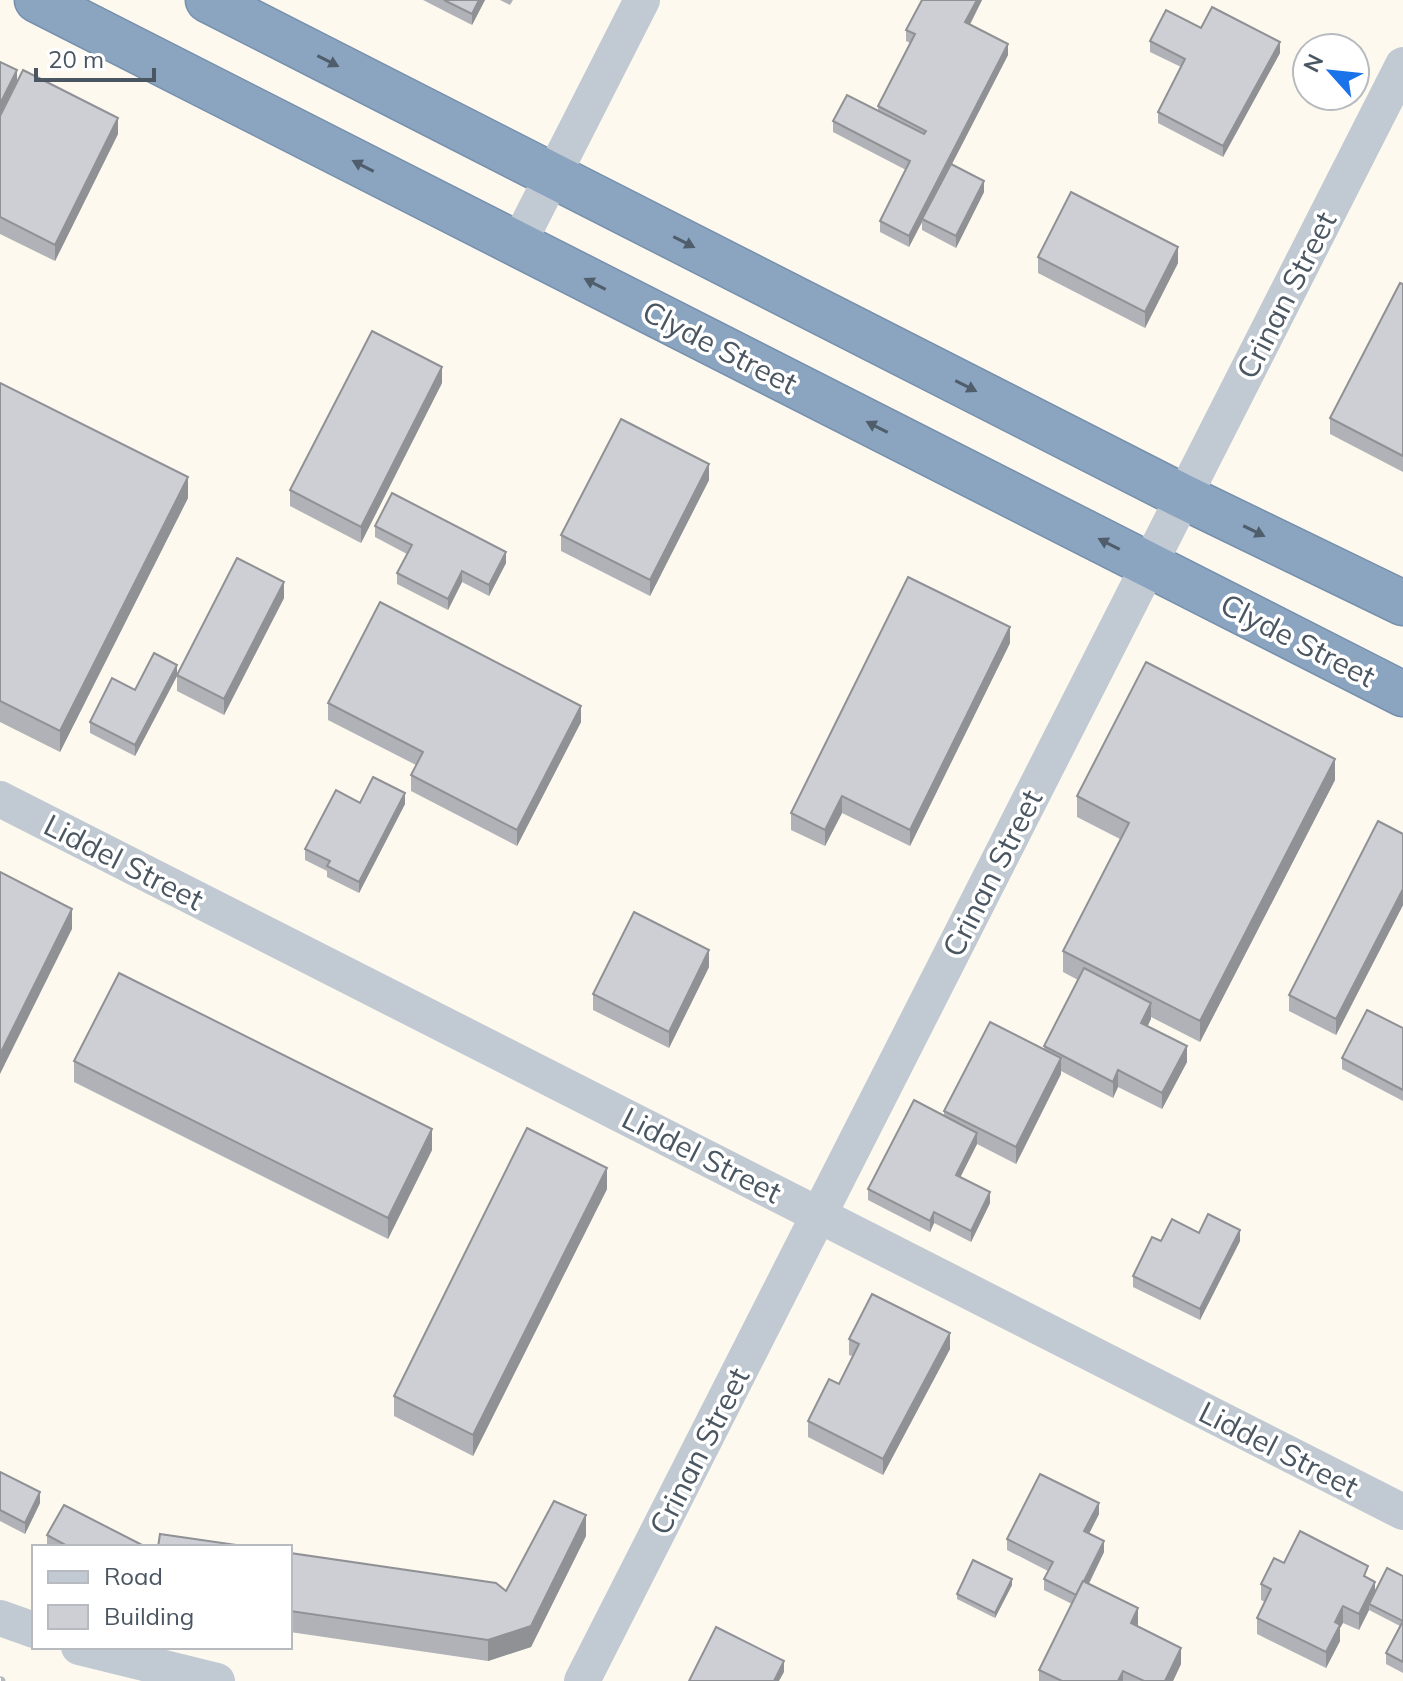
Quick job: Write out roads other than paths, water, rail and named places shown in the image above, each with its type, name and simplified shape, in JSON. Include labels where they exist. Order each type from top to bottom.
[{"type":"highway","name":"Clyde Street","points":[[37,0],[1403,694]]},
{"type":"highway","points":[[208,0],[1184,497],[1403,603]]},
{"type":"street","points":[[518,244],[642,0]]},
{"type":"street","name":"Crinan Street","points":[[582,1681],[1403,65]]},
{"type":"street","name":"Liddel Street","points":[[0,799],[1403,1512]]},
{"type":"street","points":[[0,1618],[32,1629]]},
{"type":"street","points":[[87,1649],[217,1681]]}]
